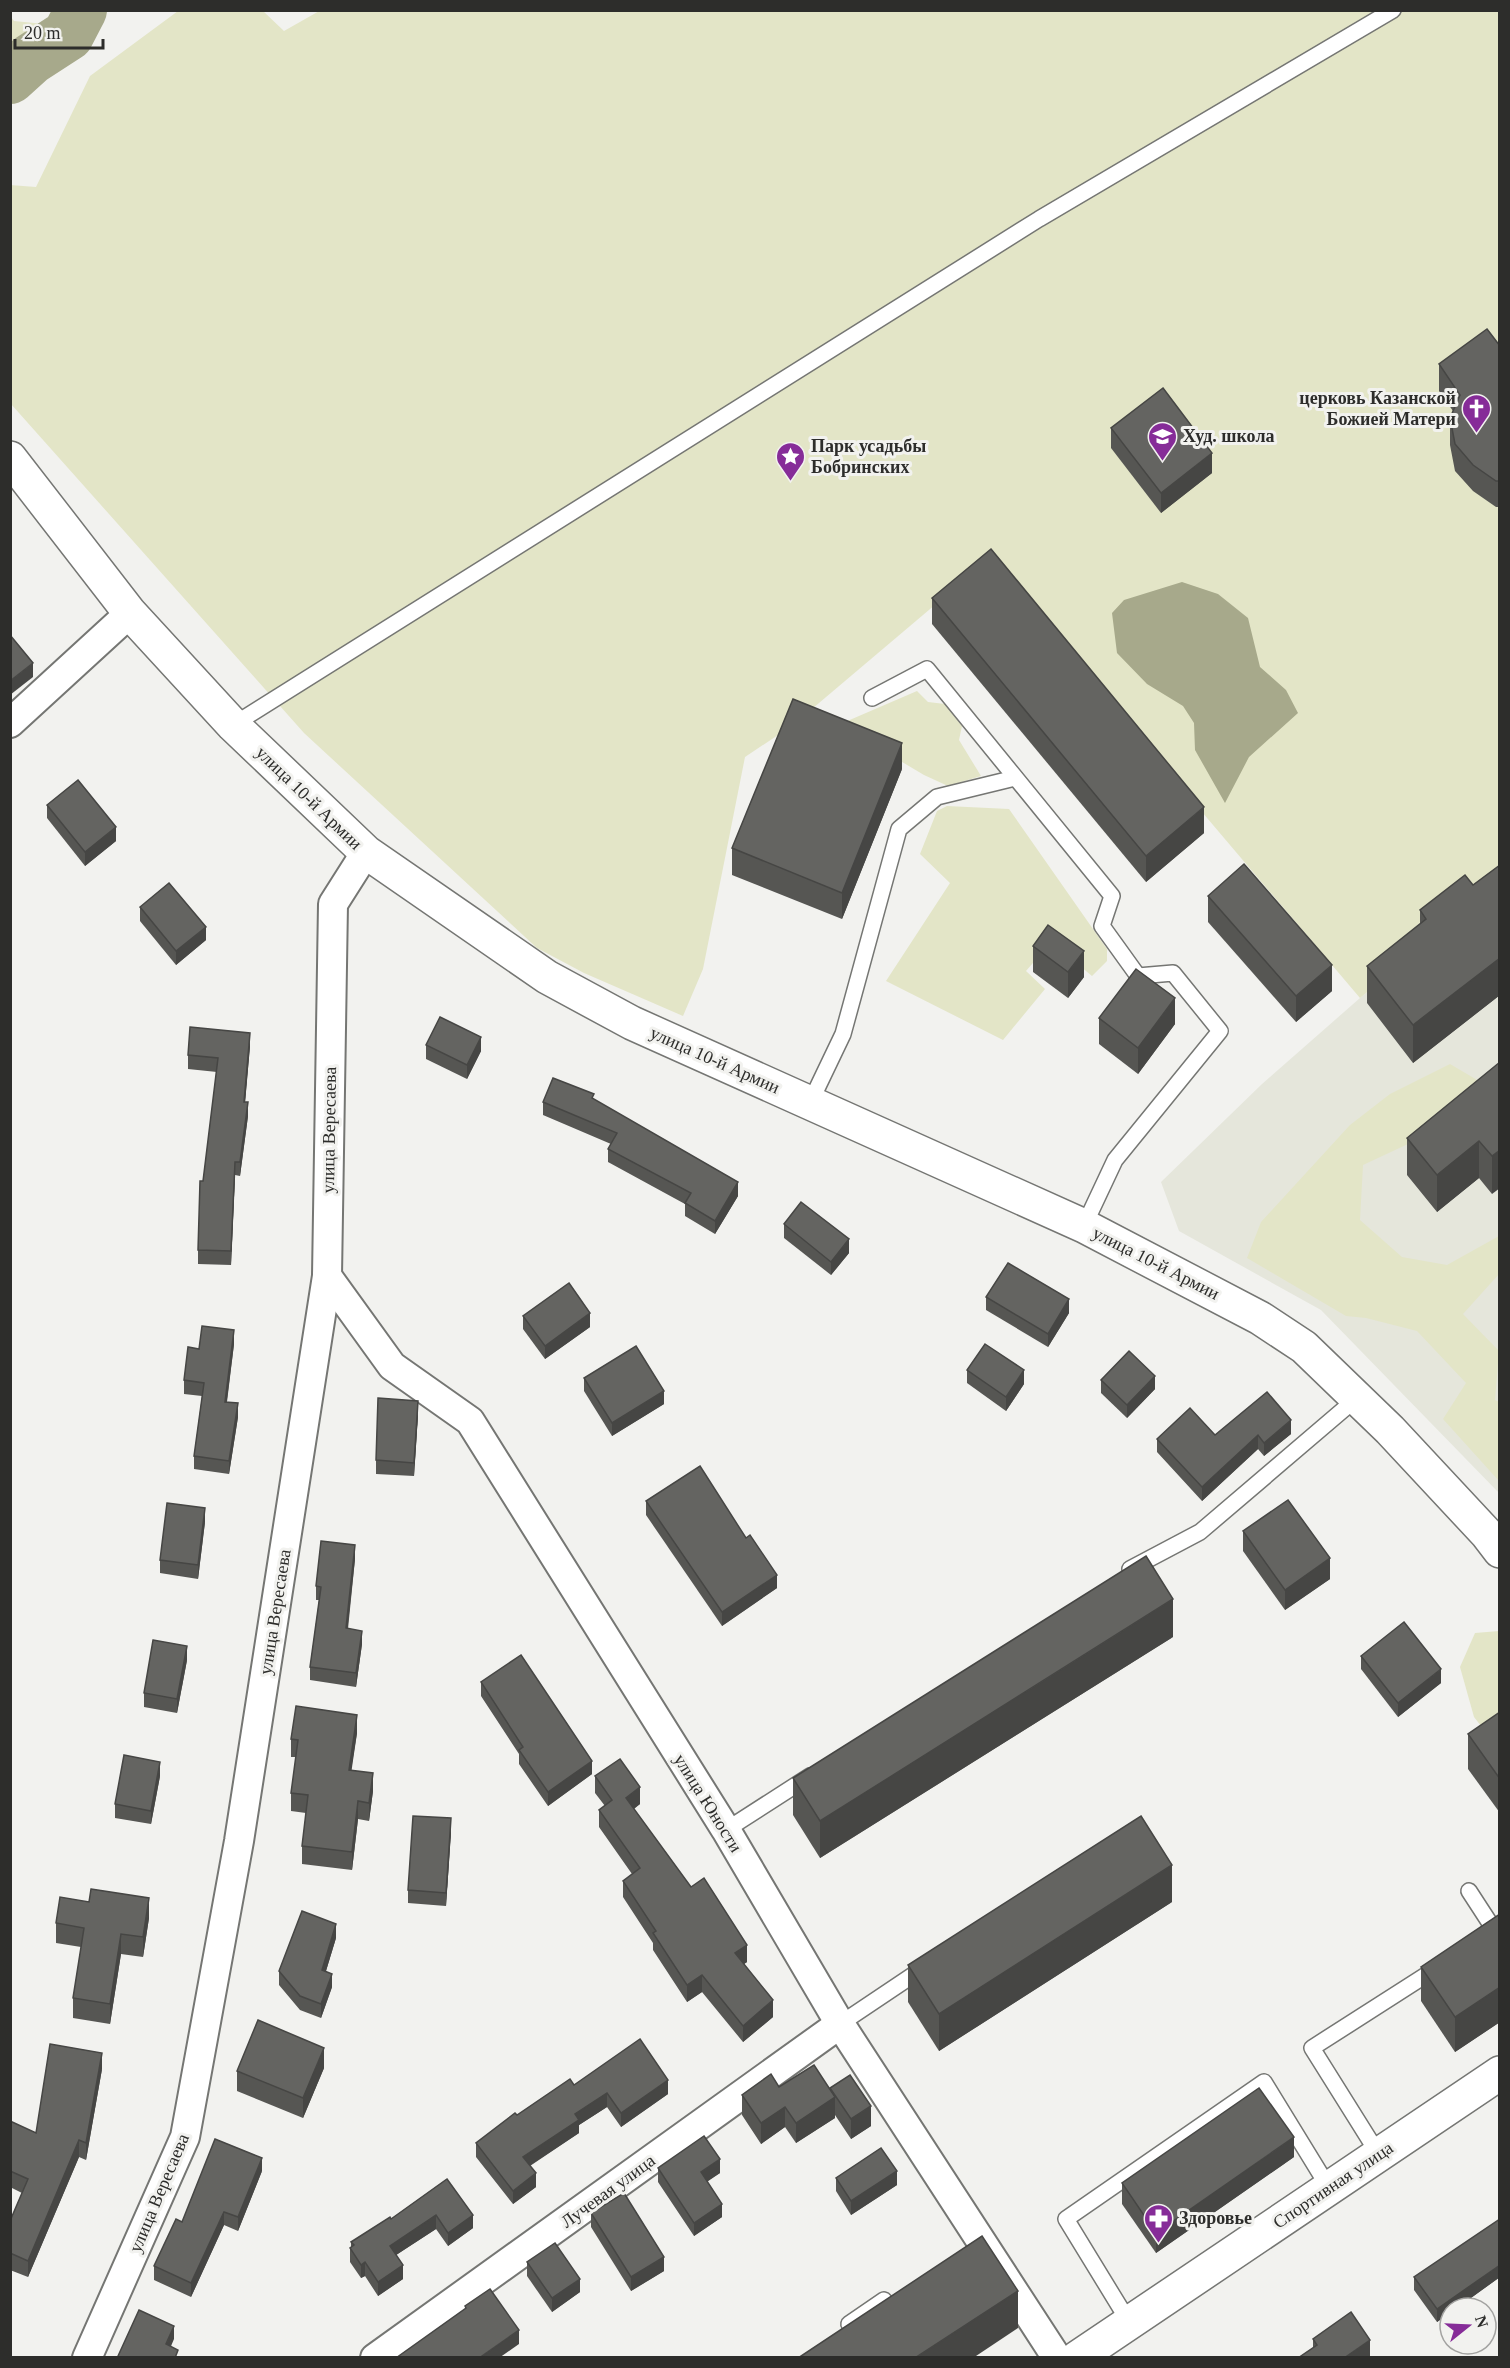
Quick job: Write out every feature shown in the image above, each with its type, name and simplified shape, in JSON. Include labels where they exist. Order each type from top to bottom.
[{"type":"main road","name":"улица 10-й Армии","points":[[10,458],[130,613],[233,725],[366,852],[547,977],[632,1023],[1084,1226],[1260,1318],[1304,1347],[1495,1537]]},
{"type":"main road","name":"Спортивная улица","points":[[1077,2358],[1500,2073]]},
{"type":"street","points":[[10,723],[130,613]]},
{"type":"street","name":"улица Вересаева","points":[[87,2358],[185,2137],[239,1841],[327,1276],[333,904],[366,852]]},
{"type":"street","name":"улица Юности","points":[[327,1276],[392,1366],[470,1421],[726,1830],[840,2024],[1057,2358]]},
{"type":"street","name":"Лучевая улица","points":[[375,2358],[840,2024]]},
{"type":"lane","points":[[233,725],[1040,219],[1393,10]]},
{"type":"lane","points":[[872,698],[927,669],[1112,896],[1102,926],[1138,976],[1173,973],[1220,1031],[1116,1161],[1084,1226]]},
{"type":"lane","points":[[810,1103],[843,1034],[899,829],[937,797],[1015,778]]},
{"type":"lane","points":[[1118,1577],[1200,1532],[1357,1398]]},
{"type":"lane","points":[[726,1830],[826,1765]]},
{"type":"lane","points":[[1469,1891],[1495,1931],[1475,1943]]},
{"type":"lane","points":[[840,2024],[939,1957]]},
{"type":"lane","points":[[1379,2155],[1312,2048],[1447,1962]]},
{"type":"lane","points":[[1128,2322],[1066,2219],[1264,2082],[1329,2188]]},
{"type":"lane","points":[[838,2332],[884,2300]]},
{"type":"shaded area","name":"Парк усадьбы Бобринских","points":[[321,10],[1499,11],[1499,883],[1360,998],[988,560],[793,725],[745,757],[703,969],[683,1016],[584,973],[537,948],[304,733],[11,404],[10,185],[36,187],[90,76],[178,11],[263,11],[284,31]]},
{"type":"shaded area","points":[[11,17],[14,21],[95,29],[11,94]]},
{"type":"shaded area","points":[[1182,582],[1218,594],[1248,618],[1260,667],[1286,690],[1298,713],[1249,757],[1225,803],[1195,750],[1194,723],[1183,706],[1147,684],[1117,653],[1112,613],[1124,600]]},
{"type":"shaded area","points":[[917,691],[928,702],[945,704],[962,726],[959,740],[981,776],[948,786],[924,775],[845,728],[845,722]]},
{"type":"shaded area","points":[[947,806],[1009,809],[1107,949],[1107,961],[1092,976],[1051,942],[1026,971],[1045,989],[1003,1040],[886,981],[950,883],[920,854],[937,811]]},
{"type":"shaded area","points":[[1499,883],[1499,1493],[1321,1310],[1179,1231],[1161,1182],[1262,1084],[1360,998]]},
{"type":"shaded area","points":[[1450,1064],[1484,1084],[1423,1137],[1363,1165],[1360,1220],[1402,1257],[1447,1265],[1499,1236],[1499,1274],[1463,1314],[1499,1351],[1495,1400],[1499,1402],[1499,1481],[1443,1419],[1466,1383],[1417,1331],[1366,1318],[1346,1316],[1247,1258],[1261,1222],[1350,1125],[1390,1094]]},
{"type":"shaded area","points":[[1499,1631],[1499,1749],[1474,1717],[1460,1667],[1475,1633]]},
{"type":"building","name":"церковь Казанской Божией Матери","points":[[1487,329],[1500,346],[1500,481],[1496,481],[1473,465],[1455,444],[1450,418],[1460,395],[1439,364]]},
{"type":"building","name":"Худ. школа","points":[[1163,388],[1212,453],[1161,493],[1111,428]]},
{"type":"building","points":[[991,549],[1204,807],[1146,856],[932,598]]},
{"type":"building","points":[[10,635],[33,663],[10,681]]},
{"type":"building","points":[[793,699],[902,743],[842,893],[732,848]]},
{"type":"building","points":[[78,780],[116,827],[85,852],[47,805]]},
{"type":"building","points":[[1244,864],[1332,965],[1296,996],[1208,896]]},
{"type":"building","points":[[1500,865],[1500,958],[1413,1025],[1367,966],[1426,919],[1420,910],[1465,875],[1473,885]]},
{"type":"building","points":[[169,883],[206,927],[176,951],[140,907]]},
{"type":"building","points":[[1048,925],[1084,951],[1068,972],[1033,946]]},
{"type":"building","points":[[1136,969],[1175,998],[1138,1048],[1099,1018]]},
{"type":"building","points":[[440,1017],[481,1037],[467,1065],[426,1045]]},
{"type":"building","points":[[190,1027],[250,1033],[244,1102],[248,1102],[240,1162],[235,1162],[231,1251],[198,1250],[200,1181],[203,1181],[218,1058],[188,1055]]},
{"type":"building","points":[[1500,1062],[1500,1150],[1492,1156],[1479,1141],[1437,1175],[1407,1138]]},
{"type":"building","points":[[553,1078],[594,1094],[592,1098],[738,1182],[715,1221],[685,1203],[691,1193],[608,1149],[617,1133],[543,1102]]},
{"type":"building","points":[[801,1202],[849,1239],[831,1262],[784,1224]]},
{"type":"building","points":[[1008,1263],[1069,1299],[1048,1334],[986,1297]]},
{"type":"building","points":[[569,1283],[590,1313],[545,1346],[523,1316]]},
{"type":"building","points":[[202,1326],[234,1330],[225,1402],[238,1403],[229,1461],[194,1456],[204,1383],[184,1380],[188,1347],[199,1349]]},
{"type":"building","points":[[985,1344],[1024,1370],[1006,1397],[967,1370]]},
{"type":"building","points":[[636,1346],[664,1391],[612,1423],[584,1378]]},
{"type":"building","points":[[1129,1351],[1155,1376],[1127,1405],[1101,1380]]},
{"type":"building","points":[[1267,1392],[1291,1420],[1264,1443],[1258,1435],[1202,1487],[1157,1439],[1190,1408],[1215,1435]]},
{"type":"building","points":[[378,1398],[418,1401],[414,1463],[376,1460]]},
{"type":"building","points":[[700,1466],[746,1538],[750,1535],[777,1575],[722,1612],[646,1501]]},
{"type":"building","points":[[1288,1500],[1330,1558],[1285,1590],[1243,1531]]},
{"type":"building","points":[[167,1503],[205,1508],[198,1565],[160,1560]]},
{"type":"building","points":[[321,1541],[355,1545],[346,1628],[362,1631],[356,1673],[310,1667],[321,1587],[316,1586]]},
{"type":"building","points":[[1146,1556],[1173,1599],[820,1821],[793,1778]]},
{"type":"building","points":[[1404,1622],[1441,1669],[1398,1703],[1361,1656]]},
{"type":"building","points":[[153,1640],[187,1646],[177,1699],[144,1693]]},
{"type":"building","points":[[521,1655],[592,1761],[548,1792],[519,1750],[523,1747],[481,1682]]},
{"type":"building","points":[[296,1706],[357,1715],[349,1770],[373,1773],[369,1803],[358,1801],[352,1852],[302,1846],[308,1795],[291,1793],[298,1740],[291,1739]]},
{"type":"building","points":[[1500,1712],[1500,1779],[1468,1734]]},
{"type":"building","points":[[124,1755],[160,1762],[151,1811],[115,1804]]},
{"type":"building","points":[[620,1759],[640,1787],[626,1798],[691,1887],[704,1878],[747,1945],[735,1953],[773,2000],[743,2026],[702,1975],[687,1985],[653,1933],[656,1931],[623,1881],[640,1868],[599,1810],[612,1800],[595,1776]]},
{"type":"building","points":[[413,1816],[451,1818],[446,1893],[408,1890]]},
{"type":"building","points":[[1141,1816],[1172,1865],[939,2014],[908,1965]]},
{"type":"building","points":[[91,1889],[149,1898],[143,1937],[121,1934],[110,2004],[73,1998],[84,1928],[56,1923],[60,1897],[89,1902]]},
{"type":"building","points":[[302,1911],[336,1924],[322,1970],[332,1974],[321,2004],[300,1996],[279,1971]]},
{"type":"building","points":[[1500,1914],[1500,1987],[1455,2017],[1421,1967]]},
{"type":"building","points":[[258,2020],[324,2048],[303,2098],[237,2071]]},
{"type":"building","points":[[640,2039],[668,2080],[621,2113],[607,2093],[575,2114],[579,2120],[523,2157],[536,2173],[513,2191],[476,2143],[515,2113],[517,2115],[570,2079],[574,2085]]},
{"type":"building","points":[[50,2044],[102,2053],[86,2143],[79,2140],[28,2261],[10,2253],[10,2221],[28,2179],[10,2171],[10,2121],[36,2133]]},
{"type":"building","points":[[814,2065],[835,2097],[796,2123],[785,2107],[761,2123],[742,2095],[771,2074],[779,2087]]},
{"type":"building","points":[[850,2075],[871,2106],[851,2119],[830,2088]]},
{"type":"building","points":[[1259,2088],[1294,2137],[1156,2233],[1122,2183]]},
{"type":"building","points":[[704,2136],[720,2159],[701,2172],[722,2204],[694,2223],[658,2168]]},
{"type":"building","points":[[215,2139],[262,2158],[238,2217],[224,2212],[191,2283],[154,2266],[176,2219],[182,2222]]},
{"type":"building","points":[[881,2148],[897,2171],[851,2201],[836,2178]]},
{"type":"building","points":[[447,2179],[473,2215],[448,2233],[436,2215],[390,2246],[403,2265],[378,2282],[365,2262],[361,2265],[350,2248],[354,2245],[351,2242],[390,2217],[391,2219]]},
{"type":"building","points":[[624,2193],[664,2257],[631,2277],[591,2213]]},
{"type":"building","points":[[1500,2219],[1500,2265],[1456,2296],[1438,2296],[1437,2309],[1414,2277]]},
{"type":"building","points":[[982,2236],[1018,2291],[915,2358],[798,2358]]},
{"type":"building","points":[[555,2243],[580,2279],[552,2298],[527,2262]]},
{"type":"building","points":[[490,2289],[519,2330],[479,2358],[396,2358],[466,2308],[465,2306]]},
{"type":"building","points":[[139,2310],[174,2326],[166,2344],[178,2350],[175,2358],[120,2358],[118,2356]]},
{"type":"building","points":[[1351,2312],[1370,2340],[1344,2358],[1298,2358],[1317,2345],[1313,2339]]},
{"type":"waterway","points":[[10,78],[31,59],[68,35],[81,10]]},
{"type":"place","name":"церковь Казанской Божией Матери","points":[[1477,434]]},
{"type":"place","name":"Худ. школа","points":[[1162,462]]},
{"type":"place","name":"Парк усадьбы Бобринских","points":[[790,482]]},
{"type":"place","name":"Здоровье","points":[[1158,2244]]}]
